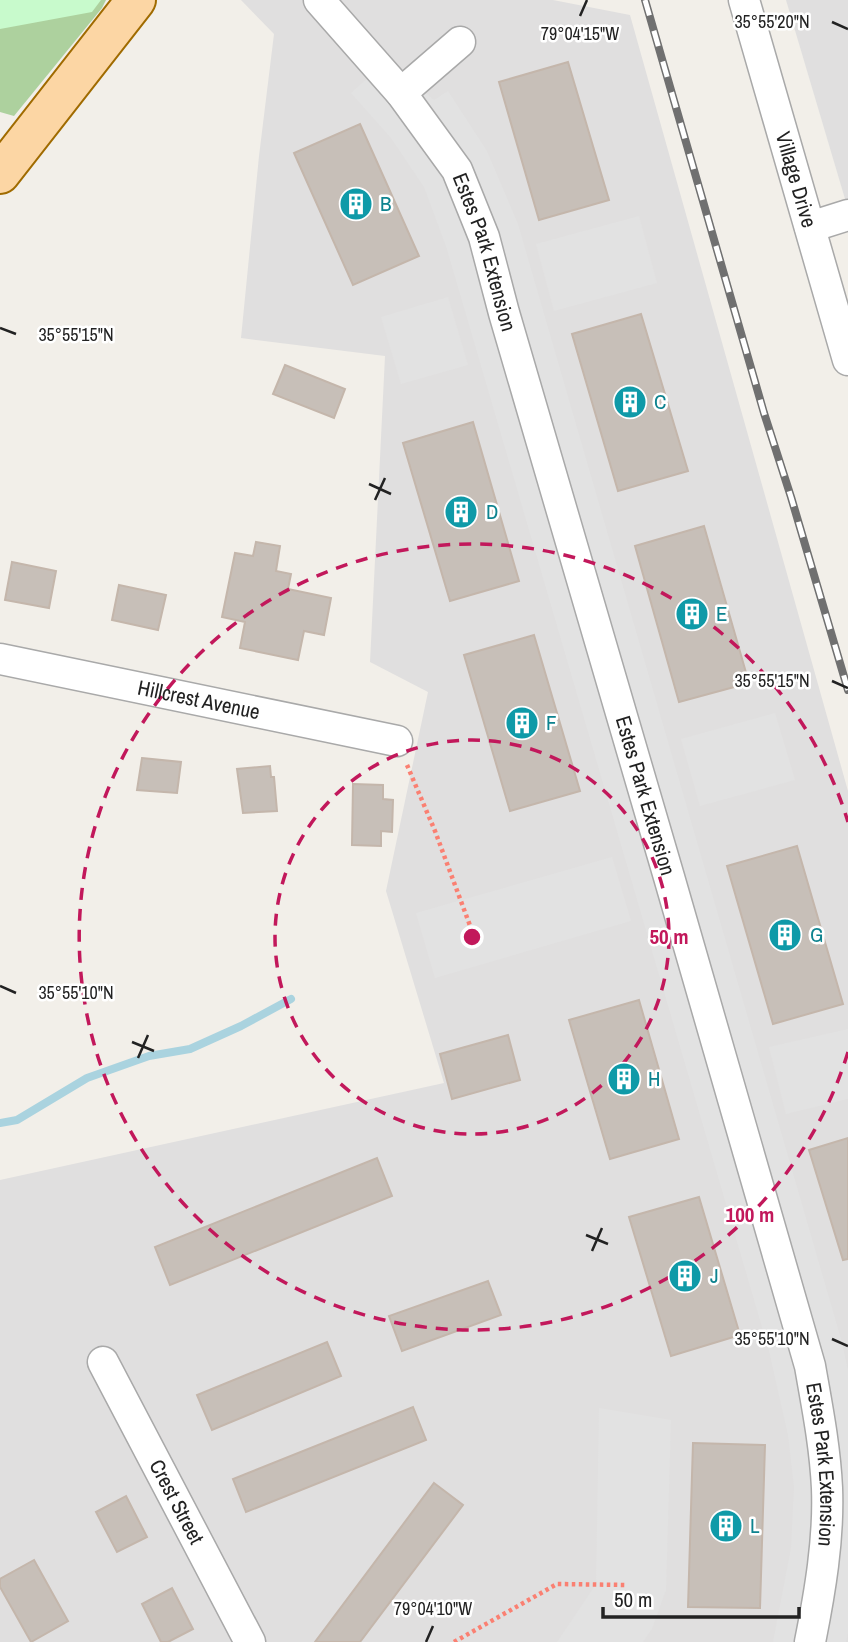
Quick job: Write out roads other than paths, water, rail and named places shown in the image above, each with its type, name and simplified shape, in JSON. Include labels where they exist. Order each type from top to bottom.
[{"type":"main road","points":[[0,174],[136,0]]},
{"type":"street","name":"Estes Park Extension","points":[[319,0],[401,93],[457,170],[484,237],[810,1366],[822,1429],[827,1490],[825,1554],[810,1642]]},
{"type":"street","name":"Village Drive","points":[[744,0],[848,360]]},
{"type":"street","points":[[401,93],[460,42]]},
{"type":"street","points":[[810,227],[848,215]]},
{"type":"street","name":"Hillcrest Avenue","points":[[0,659],[397,741]]},
{"type":"street","name":"Crest Street","points":[[103,1362],[250,1642]]},
{"type":"waterway","points":[[0,1123],[17,1120],[87,1078],[149,1056],[190,1049],[291,999]]},
{"type":"railway","points":[[645,0],[764,413],[848,690]]},
{"type":"place","name":"B","points":[[356,204]]},
{"type":"place","name":"C","points":[[630,402]]},
{"type":"place","name":"D","points":[[461,512]]},
{"type":"place","name":"E","points":[[692,614]]},
{"type":"place","name":"F","points":[[522,723]]},
{"type":"place","name":"G","points":[[785,935]]},
{"type":"place","name":"H","points":[[624,1079]]},
{"type":"place","name":"J","points":[[685,1276]]},
{"type":"place","name":"L","points":[[726,1526]]}]
